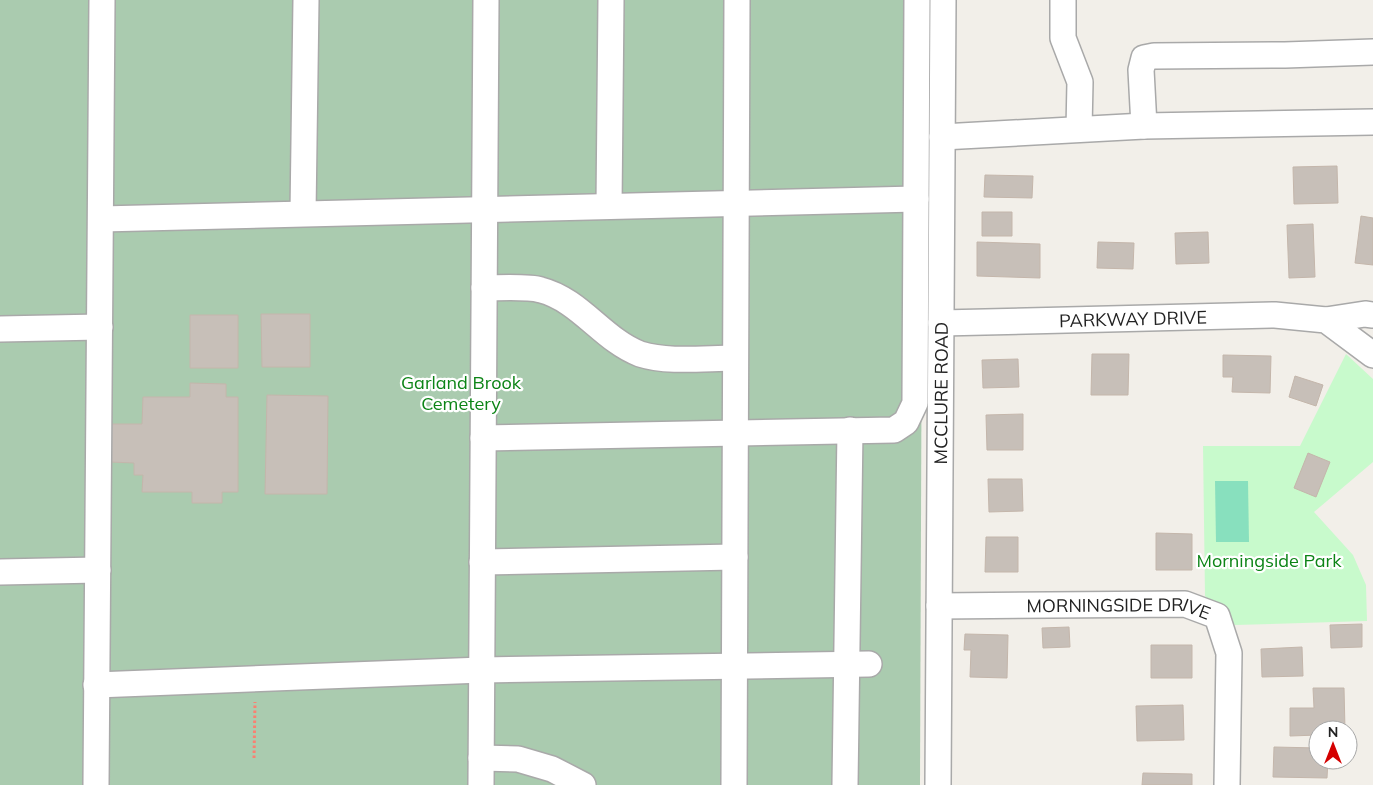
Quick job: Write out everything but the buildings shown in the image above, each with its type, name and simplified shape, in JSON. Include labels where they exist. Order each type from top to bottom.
[{"type":"street","points":[[96,785],[102,0]]},
{"type":"street","points":[[304,213],[306,0]]},
{"type":"street","points":[[481,785],[486,0]]},
{"type":"street","points":[[609,206],[611,0]]},
{"type":"street","points":[[734,785],[737,0]]},
{"type":"street","points":[[483,438],[894,430],[906,422],[915,404],[917,0]]},
{"type":"street","name":"MCCLURE ROAD","points":[[938,785],[943,0]]},
{"type":"street","points":[[1063,0],[1063,38],[1080,82],[1080,130]]},
{"type":"street","points":[[1144,126],[1140,70],[1144,58],[1154,56],[1373,52]]},
{"type":"street","points":[[942,137],[1144,126],[1373,122]]},
{"type":"street","points":[[101,219],[916,200]]},
{"type":"street","points":[[484,288],[540,290],[560,297],[622,344],[640,354],[666,358],[735,358]]},
{"type":"street","name":"PARKWAY DRIVE","points":[[941,323],[1275,315],[1326,320],[1365,314],[1373,315]]},
{"type":"street","points":[[1326,320],[1373,355]]},
{"type":"street","points":[[0,329],[100,327]]},
{"type":"street","points":[[845,785],[858,664],[850,430]]},
{"type":"street","points":[[482,562],[734,557]]},
{"type":"street","points":[[0,572],[98,570]]},
{"type":"street","name":"MORNINGSIDE DRIVE","points":[[939,606],[1185,604],[1217,616],[1229,653],[1227,785]]},
{"type":"street","points":[[96,685],[482,670],[858,664]]},
{"type":"street","points":[[481,758],[518,759],[552,769],[584,785]]},
{"type":"path","points":[[254,758],[255,679]]},
{"type":"green space","name":"Garland Brook Cemetery","points":[[0,0],[923,0],[920,785],[0,785]]},
{"type":"green space","name":"Morningside Park","points":[[1346,354],[1373,379],[1373,462],[1314,512],[1353,555],[1366,585],[1367,621],[1235,625],[1205,596],[1203,446],[1300,446]]},
{"type":"green space","points":[[1215,481],[1248,481],[1249,542],[1216,542]]}]
